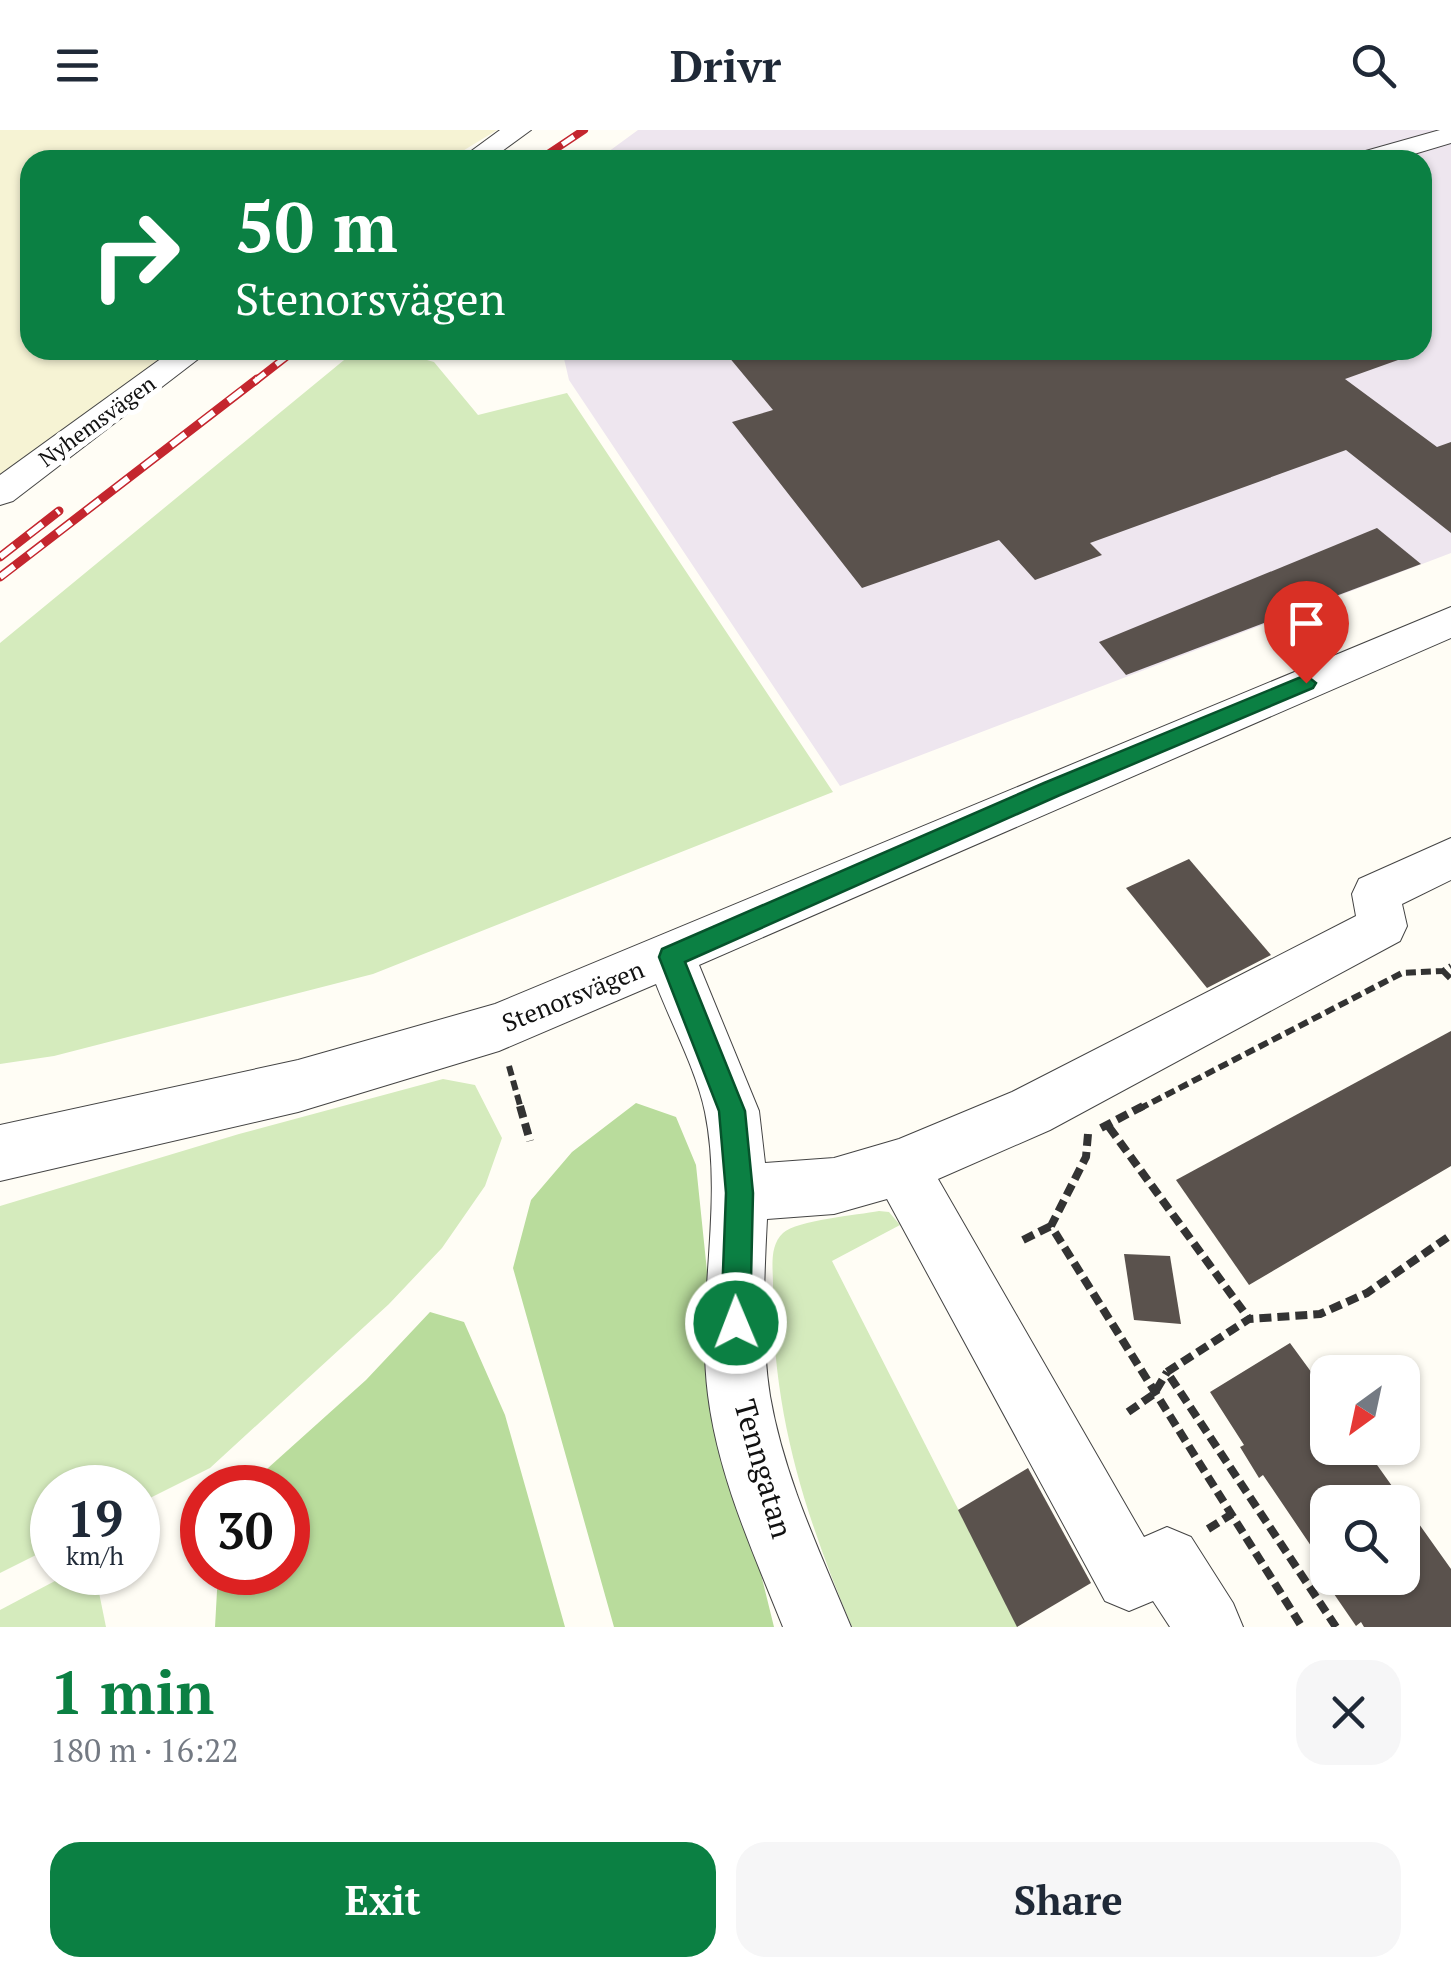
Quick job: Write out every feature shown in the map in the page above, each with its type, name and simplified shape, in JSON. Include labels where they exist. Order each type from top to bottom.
[{"type":"street","points":[[487,150],[518,130]]},
{"type":"street","points":[[1399,150],[1451,135]]},
{"type":"street","name":"Nyhemsvägen","points":[[0,493],[180,360]]},
{"type":"street","name":"Stenorsvägen","points":[[0,1154],[298,1086],[498,1027],[671,957],[1052,789],[1451,622]]},
{"type":"street","points":[[740,1193],[834,1186],[900,1167],[1031,1111],[1382,926],[1376,894],[1451,858]]},
{"type":"street","name":"Tenngatan","points":[[671,957],[732,1111],[740,1193],[734,1286],[739,1395],[762,1491],[817,1627]]},
{"type":"street","points":[[900,1167],[1129,1577],[1166,1561],[1209,1627]]},
{"type":"path","points":[[1443,971],[1451,979]]},
{"type":"path","points":[[498,1027],[530,1142]]},
{"type":"path","points":[[1109,1127],[1249,1319]]},
{"type":"path","points":[[1023,1240],[1052,1226],[1086,1156],[1088,1132]]},
{"type":"path","points":[[1052,1226],[1302,1627]]},
{"type":"path","points":[[1128,1412],[1154,1394],[1168,1372],[1249,1319],[1320,1314],[1367,1292],[1451,1235]]},
{"type":"path","points":[[1168,1372],[1336,1627]]},
{"type":"path","points":[[1201,1532],[1232,1514]]},
{"type":"shaded area","points":[[0,130],[497,130],[464,150],[20,150],[20,360],[164,360],[0,481]]},
{"type":"shaded area","points":[[638,130],[1451,130],[1451,553],[840,786],[569,380],[564,360],[1432,360],[1432,150],[611,150]]},
{"type":"green space","points":[[344,360],[427,360],[434,362],[478,415],[567,393],[833,792],[373,974],[54,1056],[0,1064],[0,643]]},
{"type":"green space","points":[[443,1079],[475,1085],[502,1138],[485,1186],[442,1248],[389,1304],[213,1465],[180,1465],[180,1483],[160,1493],[160,1465],[30,1465],[30,1558],[0,1573],[0,1206],[239,1134]]},
{"type":"green space","points":[[636,1103],[676,1117],[696,1165],[722,1416],[774,1627],[614,1627],[513,1268],[531,1200],[572,1152]]},
{"type":"green space","points":[[889,1212],[900,1225],[832,1261],[1018,1627],[852,1627],[819,1543],[784,1417],[774,1330],[774,1251],[779,1238],[790,1228]]},
{"type":"green space","points":[[430,1312],[464,1322],[505,1415],[565,1627],[215,1627],[217,1595],[310,1595],[310,1465],[271,1465],[366,1380]]},
{"type":"green space","points":[[30,1594],[99,1595],[106,1627],[0,1627],[0,1610]]},
{"type":"building","points":[[731,360],[1398,360],[1345,379],[1437,447],[1451,442],[1451,533],[1346,450],[1090,543],[1102,555],[1035,580],[999,540],[862,588],[732,422],[773,410]]},
{"type":"building","points":[[1377,528],[1421,564],[1126,675],[1099,642]]},
{"type":"building","points":[[1189,859],[1271,955],[1207,988],[1126,888]]},
{"type":"building","points":[[1451,1031],[1451,1166],[1249,1285],[1176,1180]]},
{"type":"building","points":[[1124,1254],[1170,1256],[1181,1324],[1134,1320]]},
{"type":"building","points":[[1290,1343],[1310,1370],[1310,1465],[1377,1465],[1391,1485],[1310,1485],[1310,1544],[1263,1475],[1259,1478],[1240,1447],[1244,1445],[1210,1392]]},
{"type":"building","points":[[1028,1468],[1091,1583],[1017,1627],[958,1510]]},
{"type":"building","points":[[1420,1525],[1451,1569],[1451,1627],[1364,1627],[1361,1622],[1356,1626],[1335,1595],[1420,1595]]},
{"type":"railway","points":[[554,150],[584,130]]},
{"type":"railway","points":[[254,382],[282,360]]},
{"type":"railway","points":[[0,577],[257,379]]},
{"type":"railway","points":[[0,557],[59,511]]},
{"type":"route","points":[[736,1323],[734,1286],[740,1193],[732,1111],[671,957],[1052,789],[1306,683]]}]
